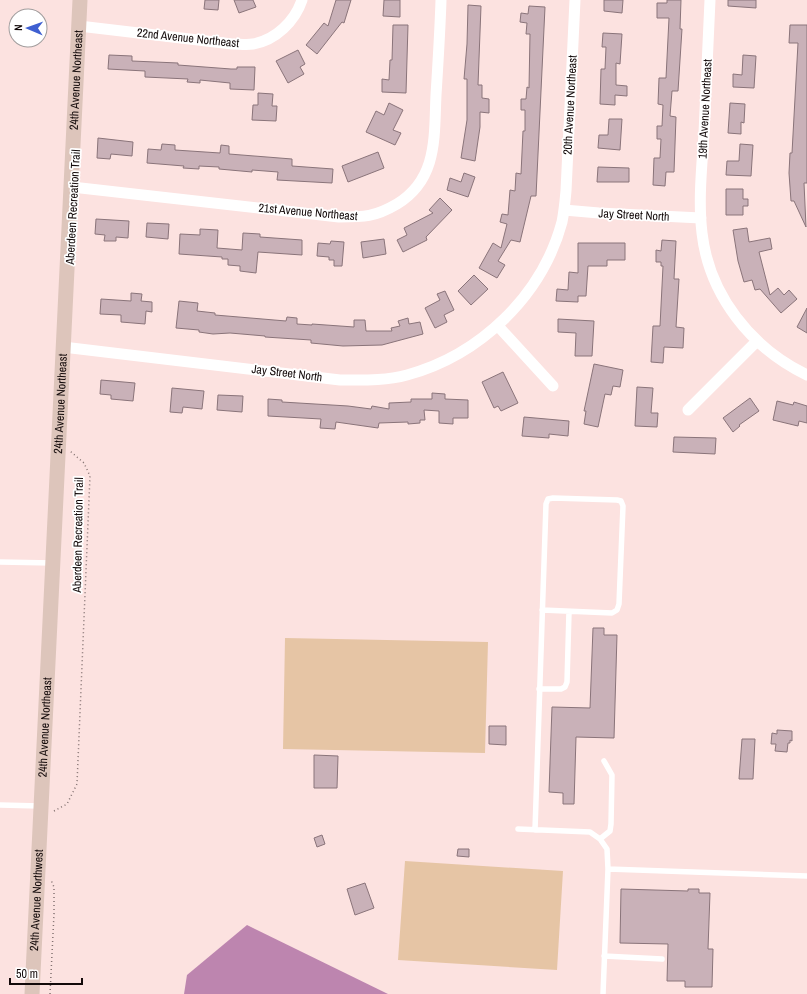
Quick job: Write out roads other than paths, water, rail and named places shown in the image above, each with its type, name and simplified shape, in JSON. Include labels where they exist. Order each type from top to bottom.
[{"type":"main road","name":"24th Avenue Northeast","points":[[47,809],[53,563],[80,0]]},
{"type":"main road","name":"24th Avenue Northwest","points":[[32,994],[47,809]]},
{"type":"street","name":"22nd Avenue Northeast","points":[[79,26],[232,44],[253,44],[263,41],[283,29],[292,20],[302,0]]},
{"type":"street","name":"21st Avenue Northeast","points":[[72,187],[339,217],[363,217],[384,212],[405,199],[415,190],[422,180],[431,159],[434,135],[441,0]]},
{"type":"street","name":"20th Avenue Northeast","points":[[564,210],[574,0]]},
{"type":"street","name":"19th Avenue Northeast","points":[[701,218],[700,195],[710,0]]},
{"type":"street","name":"Jay Street North","points":[[63,347],[340,380],[366,380],[399,377],[431,367],[467,348],[498,326],[518,305],[537,278],[553,247],[564,210],[701,218]]},
{"type":"street","points":[[701,218],[702,235],[710,268],[724,300],[757,341],[782,361],[807,375]]},
{"type":"street","points":[[498,326],[553,386]]},
{"type":"street","points":[[688,410],[757,341]]},
{"type":"lane","points":[[535,830],[539,689],[546,504],[548,499],[621,501],[624,506],[619,604],[617,610],[612,613],[542,610]]},
{"type":"lane","points":[[0,562],[53,563]]},
{"type":"lane","points":[[539,689],[561,689],[565,687],[569,612]]},
{"type":"lane","points":[[600,839],[610,831],[611,824],[612,775],[604,761]]},
{"type":"lane","points":[[0,805],[47,809]]},
{"type":"lane","points":[[518,829],[590,832],[600,839],[607,849],[608,869],[603,994]]},
{"type":"lane","points":[[608,869],[807,876]]},
{"type":"lane","points":[[604,956],[662,959]]}]
